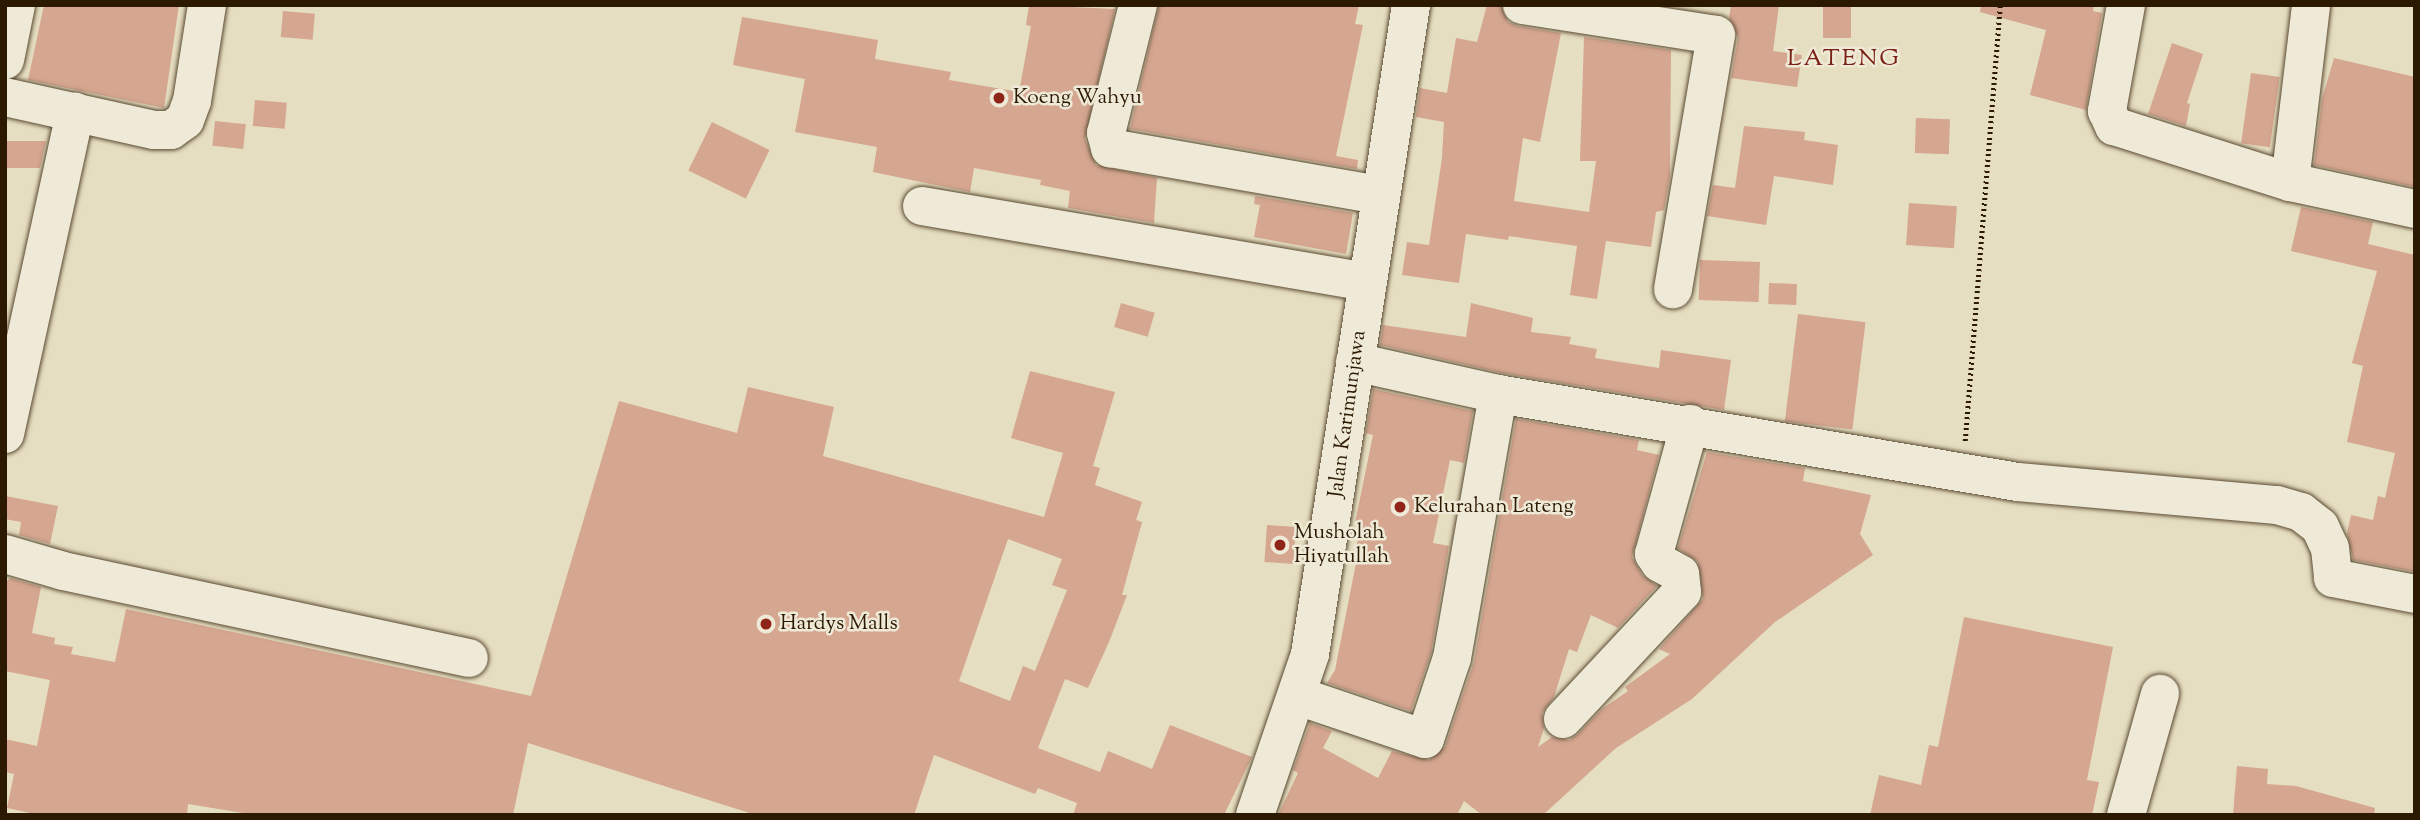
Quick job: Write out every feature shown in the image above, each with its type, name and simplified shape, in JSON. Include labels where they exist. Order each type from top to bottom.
[{"type":"street","points":[[5,60],[16,5]]},
{"type":"street","points":[[5,97],[154,130],[172,130],[185,120],[207,5]]},
{"type":"street","points":[[1138,5],[1105,133],[1110,148],[1379,195]]},
{"type":"street","name":"Jalan Karimunjawa","points":[[1255,815],[1298,696],[1324,576],[1379,195],[1411,5]]},
{"type":"street","points":[[1522,5],[1719,20],[1673,289]]},
{"type":"street","points":[[2126,5],[2107,111],[2114,126],[2290,182],[2415,209]]},
{"type":"street","points":[[2290,182],[2311,5]]},
{"type":"street","points":[[5,434],[75,112]]},
{"type":"street","points":[[922,206],[1366,282]]},
{"type":"street","points":[[1355,362],[1497,394],[1690,424],[2018,482],[2164,492],[2290,508],[2320,527],[2330,548],[2333,578],[2415,594]]},
{"type":"street","points":[[1298,696],[1425,739],[1452,658],[1497,394]]},
{"type":"street","points":[[1563,719],[1682,593],[1680,574],[1660,563],[1654,554],[1690,424]]},
{"type":"street","points":[[5,554],[63,571],[469,658]]},
{"type":"street","points":[[2126,815],[2160,694]]},
{"type":"path","points":[[1961,473],[2000,5]]},
{"type":"building","points":[[44,5],[179,5],[164,108],[28,80]]},
{"type":"building","points":[[1029,5],[1115,9],[1085,139],[1096,165],[1157,178],[1154,223],[1068,208],[1070,191],[1040,185],[1041,180],[974,168],[970,192],[873,172],[877,147],[795,132],[805,79],[733,65],[742,17],[878,40],[875,59],[951,72],[949,80],[1019,92],[1031,26],[1026,25]]},
{"type":"building","points":[[1159,5],[1359,5],[1355,24],[1363,25],[1336,156],[1358,160],[1357,169],[1130,129]]},
{"type":"building","points":[[1487,5],[1501,5],[1508,22],[1518,26],[1561,33],[1540,142],[1523,138],[1514,201],[1589,212],[1596,161],[1580,161],[1584,37],[1671,50],[1670,176],[1664,210],[1656,212],[1651,247],[1606,241],[1597,299],[1570,295],[1577,246],[1509,236],[1508,240],[1466,234],[1459,283],[1402,275],[1407,242],[1429,245],[1442,158],[1444,122],[1416,117],[1420,88],[1447,93],[1456,38],[1477,42]]},
{"type":"building","points":[[1731,5],[1779,5],[1773,51],[1802,55],[1797,87],[1731,78],[1738,38],[1729,18]]},
{"type":"building","points":[[1823,5],[1851,5],[1851,38],[1823,38]]},
{"type":"building","points":[[1981,5],[2094,5],[2093,11],[2102,13],[2086,110],[2030,95],[2046,30],[1980,12]]},
{"type":"building","points":[[283,11],[315,14],[313,40],[281,37]]},
{"type":"building","points":[[2172,43],[2203,54],[2187,103],[2190,104],[2186,126],[2148,114]]},
{"type":"building","points":[[2334,58],[2415,77],[2415,187],[2314,165],[2322,99]]},
{"type":"building","points":[[2251,73],[2280,77],[2270,147],[2241,143]]},
{"type":"building","points":[[255,100],[287,103],[285,129],[253,126]]},
{"type":"building","points":[[1916,118],[1950,119],[1949,154],[1915,153]]},
{"type":"building","points":[[215,121],[246,124],[243,149],[212,146]]},
{"type":"building","points":[[712,122],[770,150],[746,199],[688,171]]},
{"type":"building","points":[[1744,126],[1805,132],[1804,140],[1838,145],[1833,185],[1774,176],[1766,225],[1707,216],[1713,185],[1735,188]]},
{"type":"building","points":[[5,141],[46,141],[40,168],[5,168]]},
{"type":"building","points":[[1255,196],[1353,213],[1346,254],[1254,237],[1260,205],[1254,204]]},
{"type":"building","points":[[1909,203],[1957,206],[1954,248],[1906,245]]},
{"type":"building","points":[[2301,207],[2373,222],[2368,244],[2415,255],[2415,572],[2353,560],[2347,533],[2351,515],[2373,520],[2378,496],[2385,498],[2395,453],[2347,442],[2363,366],[2352,363],[2377,271],[2291,251]]},
{"type":"building","points":[[1700,260],[1760,262],[1759,302],[1699,300]]},
{"type":"building","points":[[1769,283],[1797,284],[1796,305],[1768,304]]},
{"type":"building","points":[[1121,303],[1155,313],[1148,337],[1114,327]]},
{"type":"building","points":[[1471,303],[1533,318],[1531,332],[1571,337],[1569,344],[1597,349],[1595,358],[1659,368],[1661,350],[1731,360],[1724,410],[1502,373],[1380,345],[1383,325],[1466,337]]},
{"type":"building","points":[[1798,314],[1865,322],[1852,429],[1785,421]]},
{"type":"building","points":[[1030,371],[1115,392],[1093,466],[1100,468],[1095,485],[1142,502],[1136,520],[1142,522],[1122,595],[1127,595],[1109,642],[1088,688],[1065,679],[1038,748],[1100,772],[1108,751],[1152,769],[1170,725],[1252,757],[1224,815],[1073,815],[1077,803],[1038,788],[1035,794],[934,755],[914,815],[756,815],[528,743],[513,815],[255,815],[188,804],[187,815],[39,815],[7,808],[14,774],[5,772],[5,739],[37,746],[50,680],[5,671],[5,583],[10,578],[41,587],[32,633],[55,638],[54,644],[73,647],[71,654],[115,662],[126,609],[531,696],[619,401],[737,433],[748,387],[834,407],[823,456],[1044,517],[1063,453],[1011,438]],"holes":[[[1008,539],[1062,559],[1052,585],[1067,590],[1035,671],[1023,666],[1010,701],[959,681]]]},
{"type":"building","points":[[1373,389],[1473,411],[1464,463],[1450,460],[1433,543],[1449,546],[1431,653],[1411,711],[1327,683],[1335,670],[1357,558],[1354,558],[1361,524],[1355,523],[1373,435],[1366,433]]},
{"type":"building","points":[[1516,419],[1639,440],[1637,450],[1659,455],[1632,557],[1642,575],[1657,586],[1618,628],[1591,615],[1577,652],[1569,649],[1554,697],[1542,713],[1544,728],[1538,747],[1552,737],[1569,740],[1578,734],[1602,709],[1628,691],[1625,687],[1670,654],[1659,649],[1703,599],[1698,562],[1678,548],[1707,452],[1805,468],[1803,481],[1871,495],[1860,534],[1873,555],[1775,622],[1692,699],[1616,748],[1543,815],[1482,815],[1464,801],[1457,815],[1278,815],[1298,773],[1293,770],[1310,723],[1332,731],[1323,748],[1378,778],[1392,751],[1429,760],[1445,747],[1474,662]]},
{"type":"building","points":[[5,496],[58,506],[50,544],[19,535],[21,522],[5,519]]},
{"type":"building","name":"Musholah Hiyatullah","points":[[1267,525],[1296,527],[1293,564],[1264,562]]},
{"type":"building","points":[[1964,617],[2113,647],[2087,780],[2099,782],[2092,815],[1870,815],[1879,775],[1921,785],[1929,745],[1938,747]]},
{"type":"building","points":[[2237,766],[2268,769],[2267,784],[2296,786],[2375,808],[2374,815],[2233,815]]},
{"type":"place","name":"Koeng Wahyu","points":[[999,98]]},
{"type":"place","name":"Kelurahan Lateng","points":[[1400,507]]},
{"type":"place","name":"Musholah Hiyatullah","points":[[1280,545]]},
{"type":"place","name":"Hardys Malls","points":[[766,624]]},
{"type":"district","name":"LATENG","points":[[1844,60]]}]
